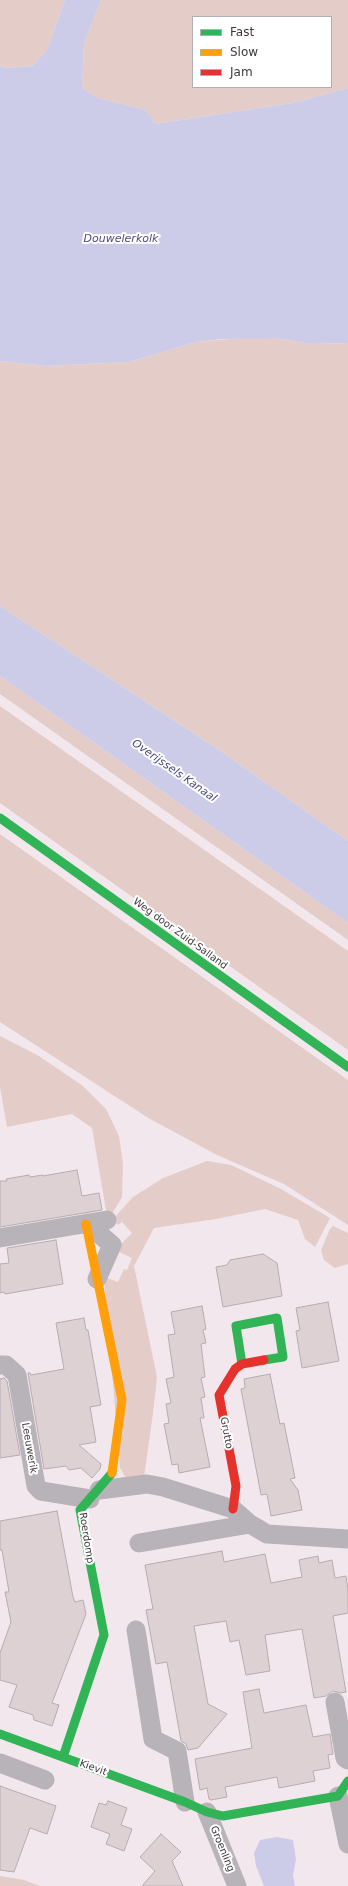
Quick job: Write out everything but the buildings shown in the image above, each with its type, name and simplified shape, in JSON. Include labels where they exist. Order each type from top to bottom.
[{"type":"street","name":"Weg door Zuid-Salland","points":[[0,818],[348,1067]]},
{"type":"street","points":[[0,1238],[107,1220]]},
{"type":"street","name":"Roerdomp","points":[[63,1757],[104,1635],[80,1510],[112,1475],[122,1400],[97,1279],[112,1245],[87,1223]]},
{"type":"street","points":[[277,1318],[283,1357],[242,1364],[236,1326],[277,1318]]},
{"type":"street","name":"Leeuwerik","points":[[0,1364],[6,1365],[17,1375],[36,1486],[41,1491],[94,1495]]},
{"type":"street","name":"Grutto","points":[[233,1509],[236,1486],[219,1395],[235,1369],[242,1364]]},
{"type":"street","points":[[94,1495],[147,1484],[193,1495],[233,1509],[250,1524],[267,1534],[348,1539]]},
{"type":"street","points":[[139,1543],[250,1524]]},
{"type":"street","points":[[136,1630],[153,1739],[177,1750],[185,1802]]},
{"type":"street","points":[[335,1702],[345,1758],[348,1760]]},
{"type":"street","name":"Kievit","points":[[0,1734],[185,1802],[207,1812],[222,1816],[233,1815],[343,1789],[348,1844]]},
{"type":"street","points":[[0,1763],[45,1780]]},
{"type":"street","name":"Groenling","points":[[207,1812],[237,1886]]},
{"type":"shaded area","points":[[0,0],[65,0],[47,50],[32,66],[7,68],[0,66]]},
{"type":"shaded area","points":[[101,0],[348,0],[348,88],[293,103],[155,124],[146,110],[98,98],[82,88],[84,44]]},
{"type":"shaded area","points":[[253,337],[276,338],[311,344],[348,343],[348,841],[222,752],[0,606],[0,361],[46,366],[129,362],[196,342]]},
{"type":"shaded area","points":[[0,676],[348,923],[348,940],[0,694]]},
{"type":"shaded area","points":[[0,706],[348,951],[348,1050],[0,803]]},
{"type":"shaded area","points":[[0,834],[348,1080],[348,1225],[284,1184],[217,1155],[150,1119],[0,1022]]},
{"type":"shaded area","points":[[0,1036],[39,1056],[83,1086],[106,1109],[119,1136],[123,1164],[122,1197],[112,1214],[107,1216],[92,1128],[72,1114],[7,1127],[0,1087]]},
{"type":"shaded area","points":[[207,1161],[231,1165],[281,1189],[330,1218],[315,1247],[305,1239],[298,1220],[265,1209],[216,1219],[154,1228],[134,1266],[157,1377],[153,1413],[144,1477],[126,1478],[120,1468],[104,1277],[118,1282],[124,1269],[127,1270],[132,1258],[119,1252],[121,1244],[132,1233],[122,1222],[118,1225],[113,1219],[133,1197],[163,1178]]},
{"type":"shaded area","points":[[333,1226],[348,1233],[348,1264],[335,1268],[324,1260],[321,1250],[330,1229]]},
{"type":"shaded area","points":[[0,1876],[24,1880],[40,1886],[0,1886]]},
{"type":"water","name":"Douwelerkolk","points":[[65,0],[101,0],[84,44],[82,88],[98,98],[146,110],[155,124],[293,103],[348,88],[348,343],[311,344],[276,338],[222,339],[196,342],[129,362],[46,366],[0,361],[0,66],[7,68],[32,66],[47,50]]},
{"type":"water","name":"Overijssels Kanaal","points":[[0,606],[222,752],[348,841],[348,923],[0,676]]},
{"type":"water","points":[[277,1837],[293,1840],[296,1859],[293,1875],[295,1886],[264,1886],[256,1866],[254,1853],[260,1840]]},
{"type":"traffic: fast","points":[[0,818],[348,1067]]},
{"type":"traffic: fast","points":[[242,1364],[236,1326],[277,1318],[283,1357],[264,1360]]},
{"type":"traffic: fast","points":[[63,1757],[104,1635],[80,1510],[112,1473]]},
{"type":"traffic: fast","points":[[0,1734],[185,1802],[207,1812],[223,1816],[338,1796],[348,1781]]},
{"type":"traffic: slow","points":[[86,1224],[122,1400],[112,1473]]},
{"type":"traffic: jam","points":[[233,1509],[236,1486],[219,1395],[235,1369],[242,1364],[264,1360]]}]
